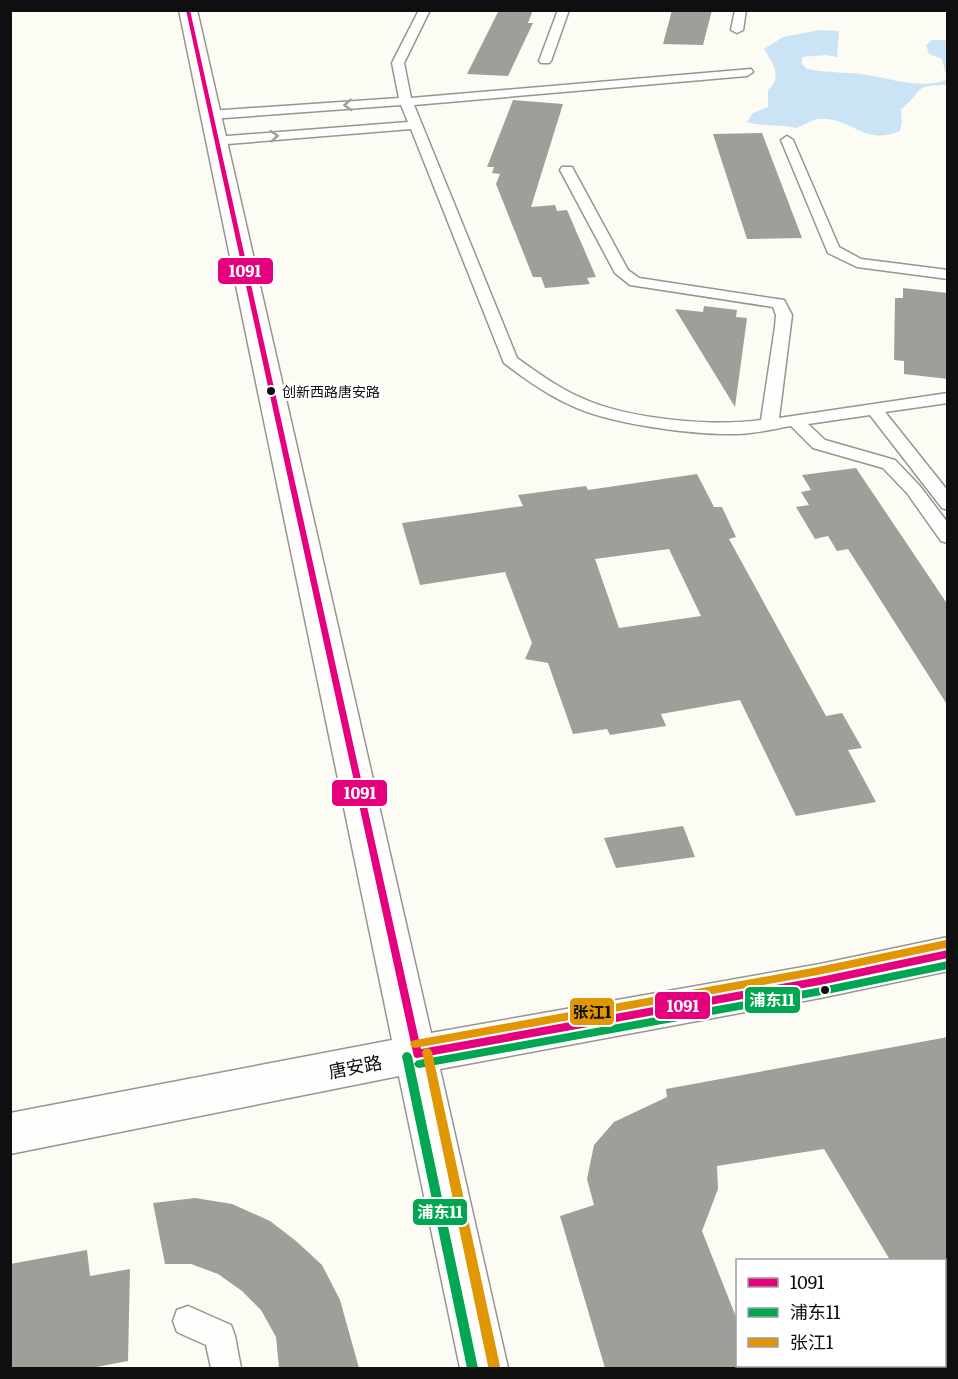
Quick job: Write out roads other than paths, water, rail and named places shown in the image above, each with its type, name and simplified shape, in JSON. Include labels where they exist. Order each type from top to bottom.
[{"type":"street","points":[[188,10],[484,1368]]},
{"type":"street","name":"唐安路","points":[[10,1134],[417,1054],[820,981],[948,954]]},
{"type":"lane","points":[[425,10],[398,63],[406,101],[510,360],[542,383],[578,403],[620,416],[670,424],[737,429],[948,398]]},
{"type":"lane","points":[[545,62],[564,10]]},
{"type":"lane","points":[[737,30],[741,10]]},
{"type":"lane","points":[[213,128],[406,101],[747,72]]},
{"type":"lane","points":[[213,128],[416,125]]},
{"type":"lane","points":[[787,140],[833,250],[858,263],[948,275]]},
{"type":"lane","points":[[567,170],[622,273],[635,282],[779,303],[784,315],[769,425]]},
{"type":"lane","points":[[874,409],[948,504]]},
{"type":"lane","points":[[795,421],[819,444],[889,464],[913,489],[948,537]]},
{"type":"lane","points":[[188,1321],[220,1336],[226,1368]]},
{"type":"water","points":[[819,30],[839,31],[837,57],[826,55],[802,57],[802,64],[807,69],[868,75],[919,84],[947,79],[947,85],[928,86],[919,90],[901,109],[900,131],[887,135],[867,133],[830,119],[818,119],[796,128],[747,122],[753,113],[768,107],[768,90],[775,80],[775,70],[764,49],[783,37]]},
{"type":"water","points":[[932,40],[947,40],[947,79],[942,59],[929,54],[926,45]]},
{"type":"place","name":"创新西路唐安路","points":[[271,391]]}]
